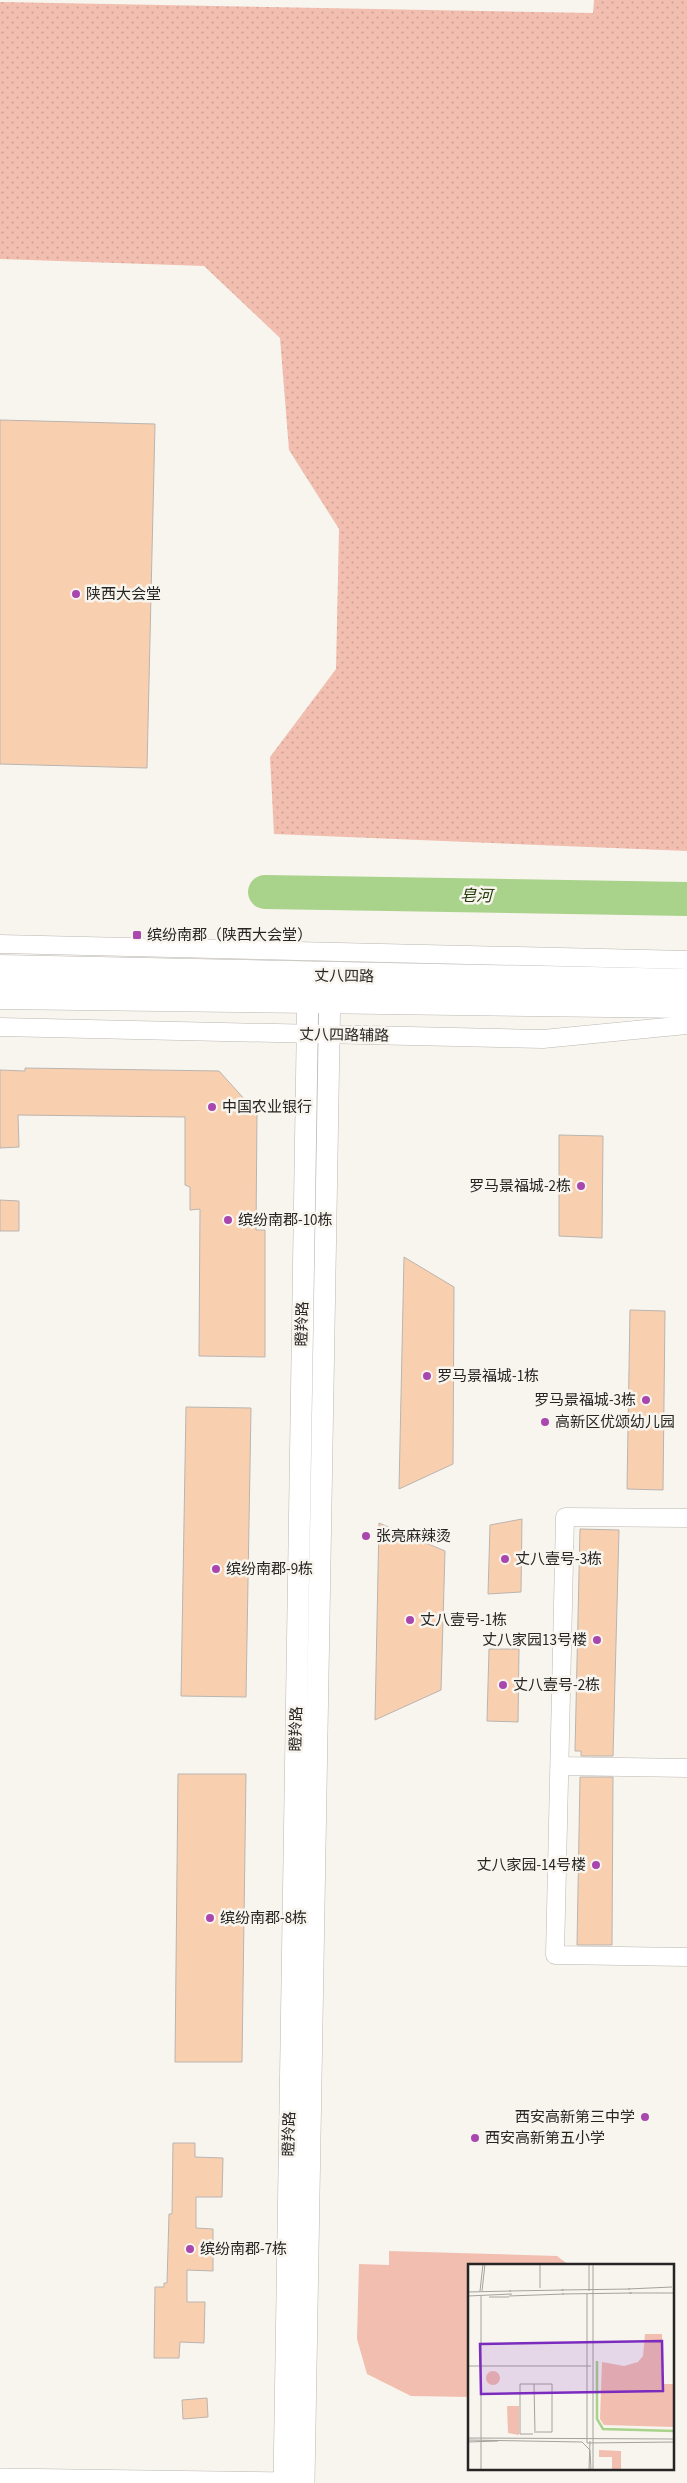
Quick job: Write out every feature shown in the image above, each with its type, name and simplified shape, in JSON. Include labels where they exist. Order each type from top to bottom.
[{"type":"main road","name":"丈八四路","points":[[0,969],[319,987],[687,1004]]},
{"type":"main road","name":"丈八四路","points":[[0,995],[319,987],[687,983]]},
{"type":"street","points":[[0,944],[687,960]]},
{"type":"street","name":"瞪羚路","points":[[284,2483],[307,1034],[319,987]]},
{"type":"street","name":"瞪羚路","points":[[304,2483],[329,1034],[319,987]]},
{"type":"street","name":"丈八四路辅路","points":[[0,1027],[543,1039],[687,1025]]},
{"type":"street","points":[[687,1518],[565,1517],[555,1955],[687,1958]]},
{"type":"street","points":[[560,1766],[687,1768]]},
{"type":"street","points":[[0,2478],[288,2483]]},
{"type":"shaded area","points":[[594,0],[687,0],[687,851],[274,834],[270,757],[336,669],[339,529],[289,450],[280,338],[204,266],[0,259],[0,2],[593,13]]},
{"type":"shaded area","points":[[389,2251],[557,2256],[568,2264],[468,2264],[468,2397],[411,2396],[367,2374],[357,2339],[359,2264],[389,2265]]},
{"type":"building","name":"陕西大会堂","points":[[0,420],[155,424],[147,768],[0,764]]},
{"type":"building","name":"缤纷南郡-10栋","points":[[25,1068],[219,1071],[257,1113],[256,1230],[265,1230],[265,1357],[199,1356],[200,1209],[190,1210],[190,1187],[185,1185],[185,1117],[18,1115],[19,1147],[0,1148],[0,1070],[25,1071]]},
{"type":"building","name":"罗马景福城-2栋","points":[[559,1135],[603,1136],[602,1238],[559,1236]]},
{"type":"building","points":[[0,1200],[19,1201],[19,1231],[0,1231]]},
{"type":"building","name":"罗马景福城-1栋","points":[[404,1257],[454,1287],[453,1464],[399,1489]]},
{"type":"building","name":"罗马景福城-3栋","points":[[630,1310],[665,1311],[663,1490],[627,1489]]},
{"type":"building","name":"缤纷南郡-9栋","points":[[186,1407],[251,1408],[246,1697],[181,1696]]},
{"type":"building","name":"丈八壹号-3栋","points":[[522,1519],[521,1592],[488,1594],[490,1525]]},
{"type":"building","name":"丈八壹号-1栋","points":[[379,1523],[445,1551],[441,1690],[375,1720]]},
{"type":"building","name":"丈八家园13号楼","points":[[580,1529],[619,1530],[613,1756],[581,1756],[581,1751],[575,1751]]},
{"type":"building","name":"丈八壹号-2栋","points":[[489,1649],[519,1649],[518,1722],[487,1721]]},
{"type":"building","name":"缤纷南郡-8栋","points":[[178,1774],[246,1774],[242,2062],[175,2062]]},
{"type":"building","name":"丈八家园-14号楼","points":[[580,1777],[613,1777],[612,1945],[577,1945]]},
{"type":"building","name":"缤纷南郡-7栋","points":[[173,2143],[195,2143],[195,2157],[223,2158],[222,2197],[196,2197],[196,2228],[213,2229],[213,2271],[187,2270],[187,2302],[205,2302],[204,2343],[180,2342],[179,2358],[154,2358],[155,2287],[164,2287],[164,2283],[167,2283],[169,2214],[172,2214]]},
{"type":"building","points":[[207,2398],[208,2417],[183,2419],[182,2400]]},
{"type":"waterway","name":"皂河","points":[[265,892],[687,899]]},
{"type":"place","name":"陕西大会堂","points":[[76,594]]},
{"type":"place","name":"缤纷南郡（陕西大会堂）","points":[[137,935]]},
{"type":"place","name":"中国农业银行","points":[[212,1107]]},
{"type":"place","name":"罗马景福城-2栋","points":[[581,1186]]},
{"type":"place","name":"缤纷南郡-10栋","points":[[228,1220]]},
{"type":"place","name":"罗马景福城-1栋","points":[[427,1376]]},
{"type":"place","name":"罗马景福城-3栋","points":[[646,1400]]},
{"type":"place","name":"高新区优颂幼儿园","points":[[545,1422]]},
{"type":"place","name":"张亮麻辣烫","points":[[366,1536]]},
{"type":"place","name":"丈八壹号-3栋","points":[[505,1559]]},
{"type":"place","name":"缤纷南郡-9栋","points":[[216,1569]]},
{"type":"place","name":"丈八壹号-1栋","points":[[410,1620]]},
{"type":"place","name":"丈八家园13号楼","points":[[597,1640]]},
{"type":"place","name":"丈八壹号-2栋","points":[[503,1685]]},
{"type":"place","name":"丈八家园-14号楼","points":[[596,1865]]},
{"type":"place","name":"缤纷南郡-8栋","points":[[210,1918]]},
{"type":"place","name":"西安高新第三中学","points":[[645,2117]]},
{"type":"place","name":"西安高新第五小学","points":[[475,2138]]},
{"type":"place","name":"缤纷南郡-7栋","points":[[190,2249]]}]
